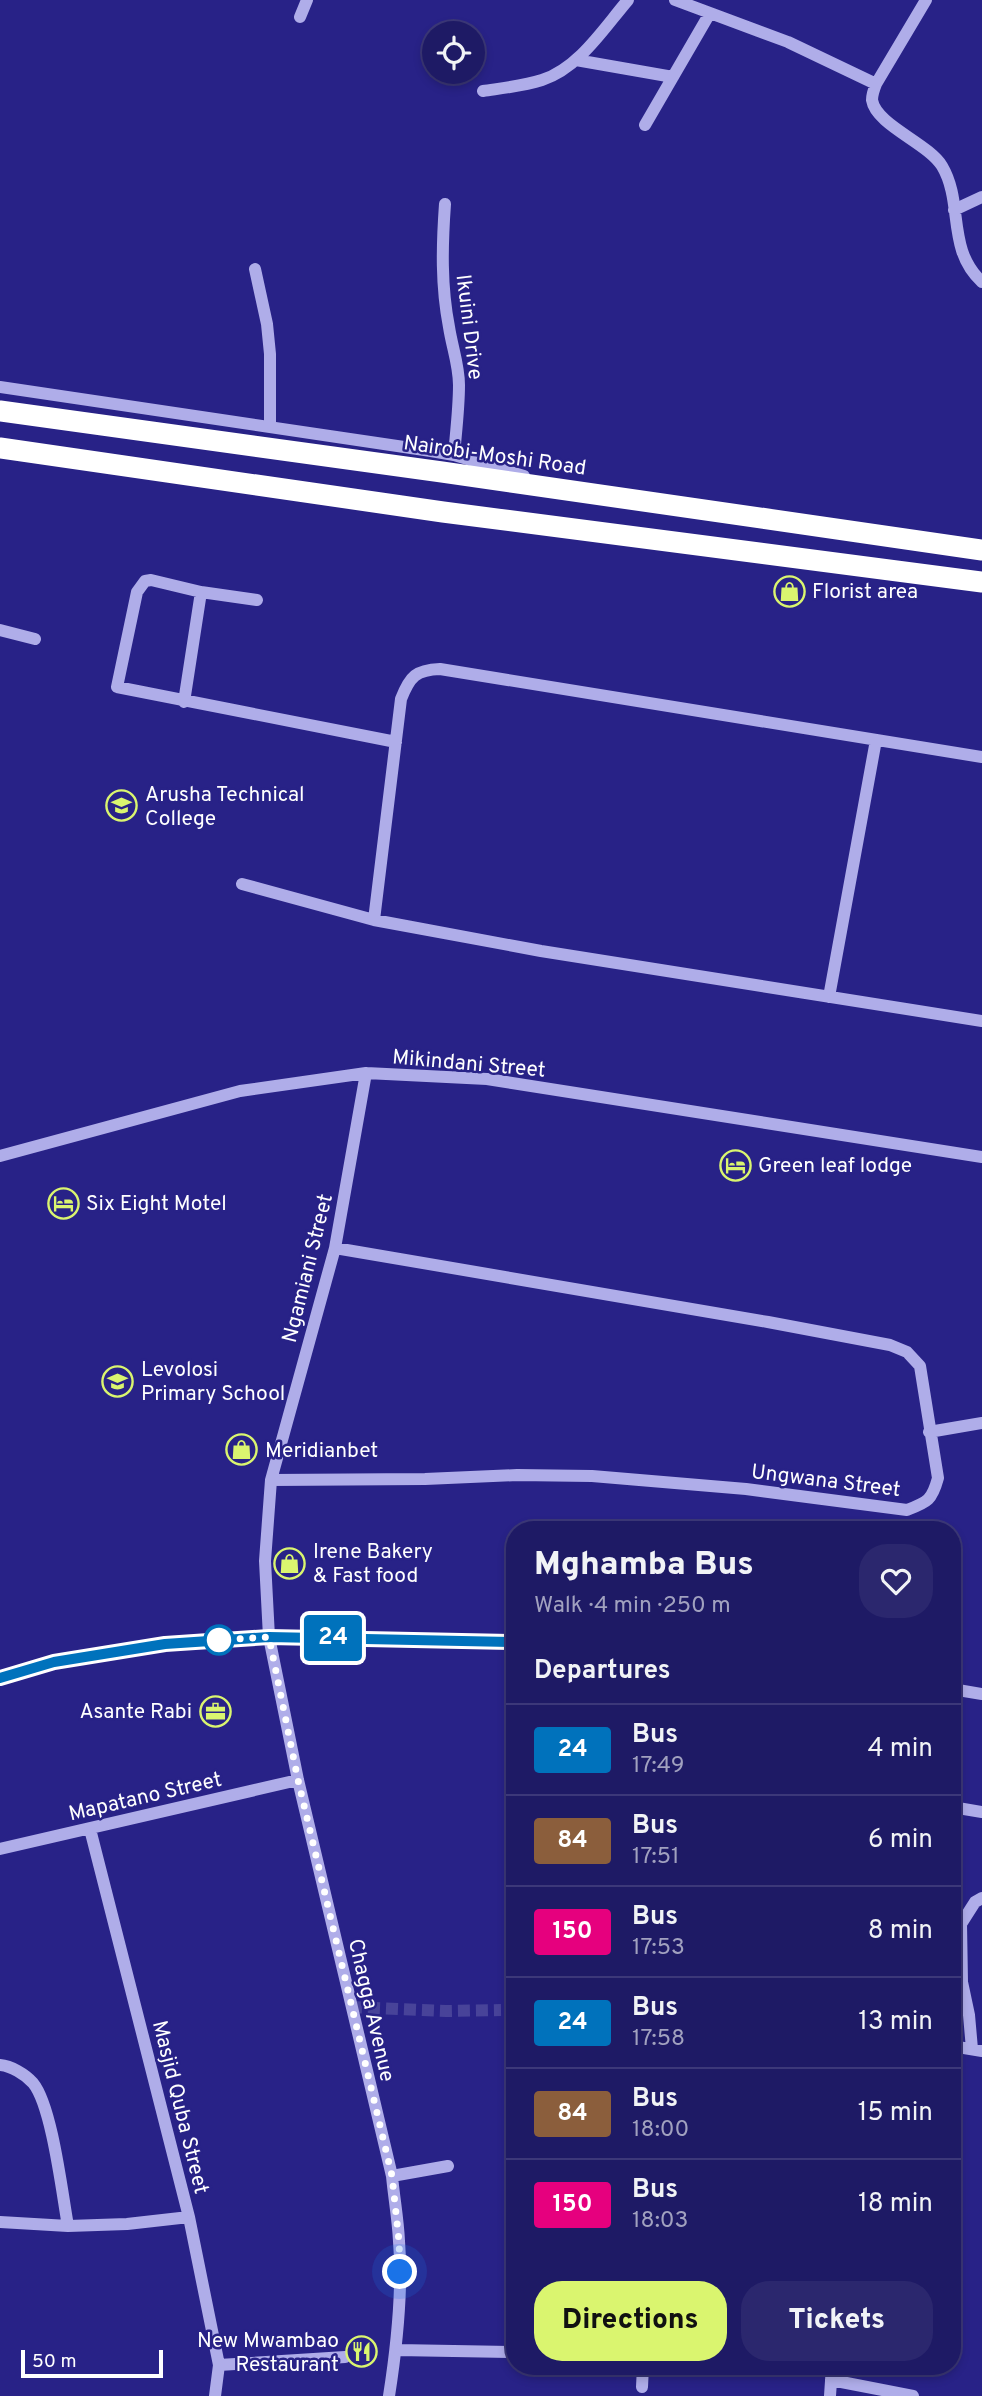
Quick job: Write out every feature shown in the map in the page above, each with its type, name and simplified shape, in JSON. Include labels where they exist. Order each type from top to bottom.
[{"type":"highway","name":"Nairobi-Moshi Road","points":[[0,411],[982,550]]},
{"type":"highway","points":[[0,448],[443,512],[982,582]]},
{"type":"street","points":[[300,17],[307,0]]},
{"type":"street","points":[[483,90],[544,79],[558,72],[576,60],[628,0]]},
{"type":"street","points":[[675,0],[788,42],[876,84]]},
{"type":"street","points":[[926,0],[876,84],[872,98],[877,113],[928,150],[948,176],[957,237],[964,258],[982,282]]},
{"type":"street","points":[[645,125],[710,13]]},
{"type":"street","points":[[576,60],[673,78]]},
{"type":"street","points":[[954,210],[982,197]]},
{"type":"street","name":"Ikuini Drive","points":[[445,204],[443,274],[459,385],[454,455]]},
{"type":"street","points":[[255,269],[267,324],[270,354],[270,427]]},
{"type":"street","points":[[0,387],[454,455],[577,491]]},
{"type":"street","points":[[257,600],[145,581],[137,592],[117,687],[396,742]]},
{"type":"street","points":[[184,702],[201,592]]},
{"type":"street","points":[[0,630],[35,639]]},
{"type":"street","points":[[374,920],[401,699],[408,681],[423,670],[440,669],[982,757]]},
{"type":"street","points":[[829,996],[876,740]]},
{"type":"street","points":[[242,884],[374,920],[541,951],[982,1021]]},
{"type":"street","name":"Mikindani Street","points":[[0,1156],[240,1091],[366,1073],[487,1079],[982,1157]]},
{"type":"street","name":"Ngamiani Street","points":[[269,1637],[265,1560],[271,1480],[335,1248],[366,1073]]},
{"type":"street","name":"Ungwana Street","points":[[271,1480],[592,1476],[746,1489],[907,1510],[933,1496],[938,1478],[929,1433],[925,1383],[920,1366],[907,1352],[890,1345],[335,1248]]},
{"type":"street","points":[[929,1433],[982,1423]]},
{"type":"street","points":[[0,1678],[54,1662],[165,1644],[269,1637],[506,1642]]},
{"type":"street","name":"Chagga Avenue","points":[[269,1637],[298,1780],[392,2176],[399,2241],[397,2350],[389,2396]]},
{"type":"street","points":[[961,1690],[982,1694]]},
{"type":"street","name":"Mapatano Street","points":[[0,1849],[298,1780]]},
{"type":"street","points":[[961,1808],[982,1812]]},
{"type":"street","name":"Masjid Quba Street","points":[[90,1829],[189,2217],[219,2365],[215,2396]]},
{"type":"street","points":[[977,2050],[962,1982],[961,1924],[975,1902],[982,1898]]},
{"type":"street","points":[[0,2065],[10,2066],[33,2082],[45,2106],[68,2226]]},
{"type":"street","points":[[392,2176],[448,2166]]},
{"type":"street","points":[[0,2222],[68,2226],[127,2224],[189,2217]]},
{"type":"street","points":[[397,2350],[506,2352]]},
{"type":"street","points":[[219,2365],[345,2357]]},
{"type":"street","points":[[642,2388],[643,2375]]},
{"type":"street","points":[[830,2396],[831,2375]]},
{"type":"street","points":[[831,2381],[914,2396]]},
{"type":"tunnel","points":[[350,2007],[501,2010]]},
{"type":"bus line","name":"24","points":[[0,1678],[54,1662],[165,1644],[269,1637],[506,1642]]},
{"type":"place","name":"Florist area","points":[[789,591]]},
{"type":"place","name":"Arusha Technical College","points":[[122,806]]},
{"type":"place","name":"Green leaf lodge","points":[[735,1165]]},
{"type":"place","name":"Six Eight Motel","points":[[63,1203]]},
{"type":"place","name":"Levolosi Primary School","points":[[118,1381]]},
{"type":"place","name":"Meridianbet","points":[[242,1450]]},
{"type":"place","name":"Irene Bakery & Fast food","points":[[290,1563]]},
{"type":"place","name":"Asante Rabi","points":[[215,1711]]},
{"type":"place","name":"New Mwambao Restaurant","points":[[362,2352]]},
{"type":"route","points":[[219,1640],[269,1637],[320,1877],[392,2176],[400,2272]]}]
